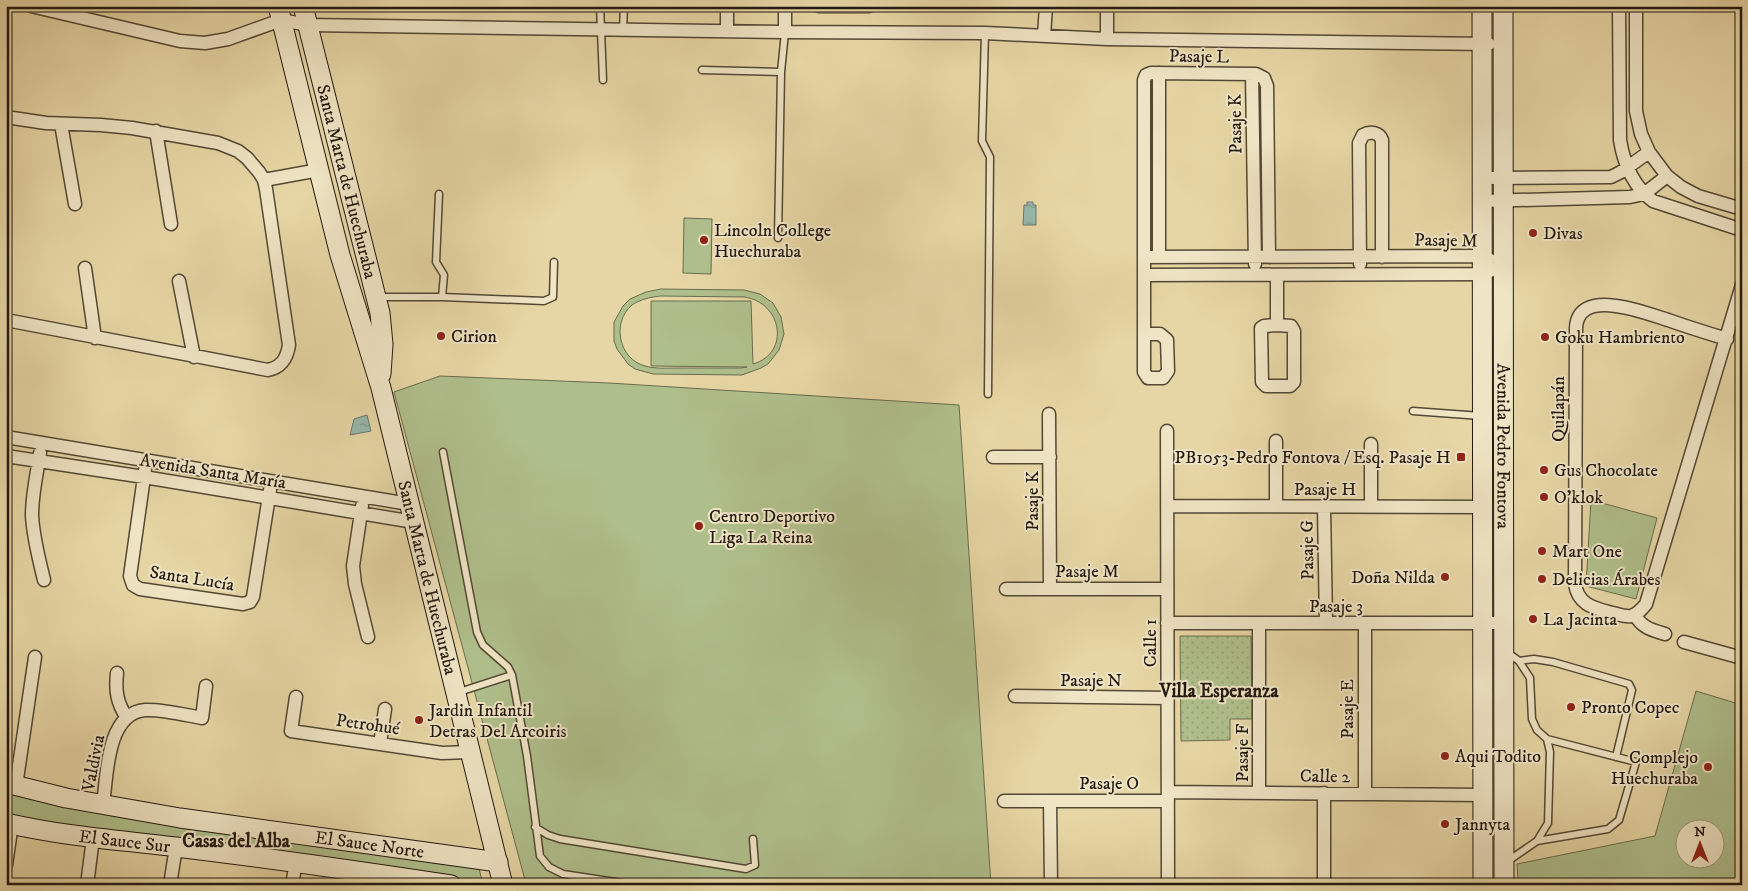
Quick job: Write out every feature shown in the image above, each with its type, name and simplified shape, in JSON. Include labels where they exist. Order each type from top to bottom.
[{"type":"street","points":[[31,6],[180,41],[205,43],[228,39],[280,13],[308,25],[784,32],[985,32],[1107,39],[1504,44]]},
{"type":"street","name":"Santa Marta de Huechuraba","points":[[303,6],[382,325],[381,388]]},
{"type":"street","points":[[727,6],[727,31]]},
{"type":"street","points":[[784,32],[785,6]]},
{"type":"street","points":[[820,6],[869,6]]},
{"type":"street","points":[[1044,36],[1046,6]]},
{"type":"street","points":[[1107,6],[1107,39]]},
{"type":"street","name":"Avenida Pedro Fontova","points":[[1482,6],[1483,885]]},
{"type":"street","name":"Avenida Pedro Fontova","points":[[1504,6],[1504,623],[1512,656],[1504,885]]},
{"type":"street","points":[[1619,6],[1620,140],[1627,168],[1644,194],[1660,204],[1742,230]]},
{"type":"street","points":[[1636,6],[1636,111],[1641,134],[1649,152],[1667,176],[1689,192],[1742,209]]},
{"type":"street","name":"Santa Marta de Huechuraba","points":[[280,13],[340,255],[381,388],[503,885]]},
{"type":"street","points":[[1144,334],[1144,80],[1152,74]]},
{"type":"street","points":[[1152,74],[1159,258]]},
{"type":"street","name":"Pasaje L","points":[[1152,74],[1252,74]]},
{"type":"street","name":"Pasaje K","points":[[1255,275],[1252,74],[1264,78],[1267,86],[1269,257]]},
{"type":"street","points":[[307,120],[331,114]]},
{"type":"street","points":[[6,117],[31,122],[101,125],[156,132],[228,146],[247,158],[254,164],[264,180],[289,345],[287,356],[280,366],[268,370],[6,320]]},
{"type":"street","points":[[61,124],[75,204]]},
{"type":"street","points":[[156,132],[172,224]]},
{"type":"street","points":[[1360,275],[1359,143],[1363,135],[1372,133],[1380,136],[1382,144],[1382,257]]},
{"type":"street","points":[[1482,178],[1602,178],[1627,168],[1649,152]]},
{"type":"street","name":"Santa Marta de Huechuraba","points":[[264,180],[319,170]]},
{"type":"street","points":[[1482,201],[1621,198],[1644,194],[1667,176]]},
{"type":"street","name":"Pasaje M","points":[[1144,258],[1382,257],[1504,265]]},
{"type":"street","name":"Pasaje M","points":[[1144,275],[1360,275],[1483,265]]},
{"type":"street","points":[[85,268],[95,338]]},
{"type":"street","points":[[1277,275],[1277,326]]},
{"type":"street","points":[[179,281],[194,357]]},
{"type":"street","points":[[1665,634],[1644,627],[1635,615],[1643,608],[1648,599],[1742,285]]},
{"type":"street","name":"Quilapán","points":[[1635,615],[1625,616],[1591,607],[1580,600],[1576,590],[1576,321],[1586,308],[1612,305],[1632,309],[1727,339]]},
{"type":"street","points":[[1264,326],[1277,326],[1291,326],[1293,329],[1294,382],[1290,386],[1266,386],[1262,382],[1261,328],[1264,326]]},
{"type":"street","name":"Pasaje K","points":[[1049,414],[1050,589]]},
{"type":"street","name":"Calle 1","points":[[1167,431],[1168,885]]},
{"type":"street","name":"Avenida Santa María","points":[[6,437],[363,496],[411,513]]},
{"type":"street","points":[[1276,441],[1276,506]]},
{"type":"street","points":[[41,443],[32,504],[33,522],[44,580]]},
{"type":"street","points":[[1371,444],[1371,507]]},
{"type":"street","name":"Avenida Santa María","points":[[6,456],[360,512],[411,513]]},
{"type":"street","points":[[993,457],[1050,458]]},
{"type":"street","name":"Santa Lucía","points":[[147,460],[130,576],[133,585],[140,588],[243,604],[250,602],[253,597],[271,481]]},
{"type":"street","points":[[363,496],[353,566],[355,584],[368,637]]},
{"type":"street","name":"Pasaje H","points":[[1167,506],[1483,507]]},
{"type":"street","name":"Pasaje G","points":[[1324,507],[1326,624]]},
{"type":"street","name":"Pasaje M","points":[[1006,589],[1167,589]]},
{"type":"street","name":"Pasaje 3","points":[[1168,624],[1504,623]]},
{"type":"street","name":"Pasaje F","points":[[1259,624],[1259,793]]},
{"type":"street","name":"Pasaje E","points":[[1365,624],[1365,794]]},
{"type":"street","points":[[1684,642],[1742,658]]},
{"type":"street","points":[[11,784],[35,657]]},
{"type":"street","points":[[117,673],[116,696],[127,718],[144,710],[202,718],[206,686]]},
{"type":"street","name":"Pasaje N","points":[[1015,696],[1168,698]]},
{"type":"street","name":"Petrohué","points":[[296,697],[291,731],[442,753],[470,752]]},
{"type":"street","points":[[380,744],[385,709]]},
{"type":"street","name":"Valdivia","points":[[103,805],[114,738],[120,725],[127,718]]},
{"type":"street","name":"El Sauce Norte","points":[[11,784],[103,805],[180,818],[498,862]]},
{"type":"street","name":"Calle 2","points":[[1168,797],[1259,793],[1483,794]]},
{"type":"street","points":[[1324,793],[1324,885]]},
{"type":"street","name":"Pasaje O","points":[[1004,800],[1050,801],[1168,797]]},
{"type":"street","points":[[1050,801],[1051,885]]},
{"type":"street","points":[[170,885],[176,847],[183,834],[180,818]]},
{"type":"street","points":[[6,865],[9,824]]},
{"type":"street","name":"El Sauce Sur","points":[[9,824],[93,838],[296,862],[375,879],[450,885]]},
{"type":"street","points":[[87,885],[93,838]]},
{"type":"street","points":[[292,885],[296,862]]},
{"type":"lane","points":[[600,6],[603,80]]},
{"type":"lane","points":[[623,30],[624,6]]},
{"type":"lane","points":[[778,238],[781,72],[784,32]]},
{"type":"lane","points":[[985,32],[982,141],[990,157],[988,394]]},
{"type":"lane","points":[[702,70],[781,72]]},
{"type":"lane","points":[[439,194],[436,262],[444,275],[442,297]]},
{"type":"lane","points":[[376,297],[442,297],[544,301],[553,297],[554,262]]},
{"type":"lane","points":[[1413,411],[1460,416],[1483,416]]},
{"type":"lane","points":[[444,452],[477,632],[483,645],[508,667],[512,675],[527,756],[540,856],[549,867],[563,874],[635,885]]},
{"type":"lane","points":[[1512,656],[1530,678],[1532,719],[1537,730],[1547,739],[1636,762],[1619,820],[1608,829],[1537,841]]},
{"type":"lane","points":[[1512,656],[1553,662],[1629,684],[1632,690],[1616,757]]},
{"type":"lane","points":[[456,693],[512,675]]},
{"type":"lane","points":[[1504,864],[1537,841],[1548,823],[1550,752],[1547,739]]},
{"type":"lane","points":[[535,827],[548,835],[560,839],[746,868],[755,865],[753,839]]},
{"type":"green space","points":[[684,218],[712,219],[711,274],[683,273]]},
{"type":"green space","points":[[661,289],[744,290],[760,294],[773,303],[781,317],[784,334],[779,350],[768,364],[742,375],[653,374],[635,369],[628,364],[617,349],[614,341],[614,322],[623,306],[630,299],[646,292]],"holes":[[[661,296],[744,297],[757,301],[767,308],[774,317],[777,339],[773,350],[765,358],[753,364],[751,301],[651,301],[651,366],[747,367],[653,368],[636,362],[624,348],[620,330],[622,321],[625,313],[632,305],[639,301]]]},
{"type":"green space","name":"Centro Deportivo Liga La Reina","points":[[440,376],[609,383],[959,405],[991,885],[565,885],[525,880],[394,392]]},
{"type":"green space","points":[[1591,500],[1657,518],[1636,599],[1586,586]]},
{"type":"green space","points":[[1180,636],[1251,636],[1252,719],[1230,719],[1230,740],[1181,741]]},
{"type":"green space","name":"Complejo Huechuraba","points":[[1696,691],[1742,705],[1742,885],[1532,885],[1518,881],[1517,864],[1655,836]]},
{"type":"green space","points":[[6,792],[478,864],[483,885],[436,885],[6,817]]},
{"type":"water","points":[[1027,202],[1033,202],[1033,205],[1036,205],[1036,225],[1023,225],[1024,205],[1027,205]]},
{"type":"water","points":[[367,415],[371,431],[350,435],[354,419]]},
{"type":"place","name":"Divas","points":[[1533,233]]},
{"type":"place","name":"Lincoln College Huechuraba","points":[[704,240]]},
{"type":"place","name":"Cirion","points":[[441,336]]},
{"type":"place","name":"Goku Hambriento","points":[[1545,337]]},
{"type":"place","name":"PB1053-Pedro Fontova / Esq. Pasaje H","points":[[1461,457]]},
{"type":"place","name":"Gus Chocolate","points":[[1544,470]]},
{"type":"place","name":"O'klok","points":[[1544,497]]},
{"type":"place","name":"Centro Deportivo Liga La Reina","points":[[699,526]]},
{"type":"place","name":"Mart One","points":[[1542,551]]},
{"type":"place","name":"Doña Nilda","points":[[1445,577]]},
{"type":"place","name":"Delicias Árabes","points":[[1542,579]]},
{"type":"place","name":"La Jacinta","points":[[1533,619]]},
{"type":"place","name":"Pronto Copec","points":[[1571,707]]},
{"type":"place","name":"Jardin Infantil Detras Del Arcoiris","points":[[419,720]]},
{"type":"place","name":"Aqui Todito","points":[[1445,756]]},
{"type":"place","name":"Complejo Huechuraba","points":[[1708,767]]},
{"type":"place","name":"Jannyta","points":[[1445,824]]},
{"type":"district","name":"Villa Esperanza","points":[[1219,690]]},
{"type":"district","name":"Casas del Alba","points":[[236,840]]}]
